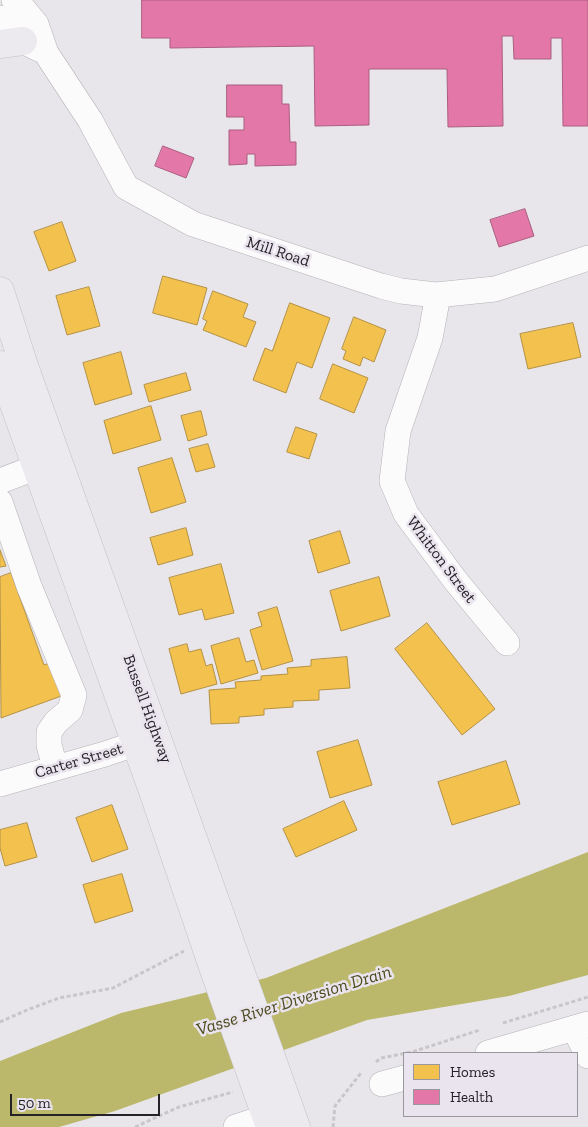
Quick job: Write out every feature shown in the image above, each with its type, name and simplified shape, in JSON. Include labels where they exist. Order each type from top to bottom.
[{"type":"main road","name":"Bussell Highway","points":[[0,291],[147,740],[224,964],[252,1073],[281,1121]]},
{"type":"main road","name":"Bussell Highway","points":[[0,364],[37,467],[147,740]]},
{"type":"street","name":"Mill Road","points":[[14,0],[36,24],[23,46]]},
{"type":"street","name":"Mill Road","points":[[0,18],[14,29],[23,46],[90,120],[126,187],[193,224],[381,286],[401,291],[436,295],[495,289],[588,258]]},
{"type":"street","name":"Whitton Street","points":[[436,295],[436,306],[430,338],[398,431],[392,481],[406,514],[455,580],[508,643]]},
{"type":"street","points":[[0,481],[37,467]]},
{"type":"street","points":[[0,502],[29,586],[74,696],[70,710],[56,722],[50,732],[49,745],[55,767]]},
{"type":"street","name":"Carter Street","points":[[0,784],[147,740]]},
{"type":"street","points":[[491,1052],[581,1026],[588,1056]]},
{"type":"street","points":[[236,1127],[281,1121]]},
{"type":"path","points":[[0,1022],[59,998],[113,988],[192,948]]},
{"type":"path","points":[[496,1026],[588,997]]},
{"type":"path","points":[[412,1052],[486,1028]]},
{"type":"path","points":[[333,1127],[336,1106],[380,1075],[381,1058],[403,1054]]},
{"type":"path","points":[[135,1127],[179,1107],[233,1093],[252,1073]]},
{"type":"water","name":"Vasse River Diversion Drain","points":[[588,852],[588,975],[509,996],[367,1020],[115,1111],[59,1127],[0,1127],[0,1061],[121,1013],[266,978]]},
{"type":"building: Homes","points":[[62,222],[76,261],[49,271],[34,232]]},
{"type":"building: Homes","points":[[163,276],[207,288],[197,325],[153,313]]},
{"type":"building: Homes","points":[[89,287],[100,326],[67,335],[56,296]]},
{"type":"building: Homes","points":[[213,291],[248,304],[243,317],[256,322],[246,347],[203,330],[207,321],[203,319]]},
{"type":"building: Homes","points":[[290,303],[330,318],[312,368],[297,362],[286,393],[253,380],[265,348],[272,351]]},
{"type":"building: Homes","points":[[354,317],[386,330],[374,362],[363,357],[360,366],[343,359],[346,351],[342,349]]},
{"type":"building: Homes","points":[[573,323],[581,357],[528,369],[520,334]]},
{"type":"building: Homes","points":[[121,352],[132,394],[95,405],[83,363]]},
{"type":"building: Homes","points":[[333,364],[368,378],[354,413],[320,399]]},
{"type":"building: Homes","points":[[186,373],[191,390],[149,402],[144,385]]},
{"type":"building: Homes","points":[[151,406],[161,440],[113,454],[104,421]]},
{"type":"building: Homes","points":[[201,411],[207,435],[188,441],[181,416]]},
{"type":"building: Homes","points":[[296,427],[317,434],[309,459],[287,452]]},
{"type":"building: Homes","points":[[208,444],[215,467],[196,472],[189,449]]},
{"type":"building: Homes","points":[[172,458],[186,502],[151,513],[138,468]]},
{"type":"building: Homes","points":[[186,528],[193,555],[158,565],[150,538]]},
{"type":"building: Homes","points":[[340,531],[350,563],[318,573],[309,541]]},
{"type":"building: Homes","points":[[0,550],[6,566],[0,567]]},
{"type":"building: Homes","points":[[221,564],[234,613],[205,620],[202,609],[179,615],[169,578]]},
{"type":"building: Homes","points":[[11,573],[44,665],[52,662],[64,695],[1,718],[0,577]]},
{"type":"building: Homes","points":[[379,577],[390,616],[341,631],[330,591]]},
{"type":"building: Homes","points":[[277,607],[293,661],[262,670],[250,630],[262,626],[258,613]]},
{"type":"building: Homes","points":[[427,623],[495,709],[462,735],[395,649]]},
{"type":"building: Homes","points":[[239,638],[246,662],[254,660],[258,673],[221,684],[211,646]]},
{"type":"building: Homes","points":[[187,644],[189,652],[201,649],[206,666],[212,664],[217,684],[181,694],[169,649]]},
{"type":"building: Homes","points":[[347,657],[350,688],[319,690],[319,700],[293,701],[293,707],[264,709],[264,715],[239,717],[239,723],[211,724],[209,690],[236,688],[235,682],[261,680],[261,676],[288,674],[287,668],[311,666],[311,660]]},
{"type":"building: Homes","points":[[358,740],[372,785],[330,798],[317,752]]},
{"type":"building: Homes","points":[[506,761],[520,804],[452,825],[438,782]]},
{"type":"building: Homes","points":[[344,801],[357,830],[296,857],[283,829]]},
{"type":"building: Homes","points":[[112,805],[128,849],[92,862],[76,818]]},
{"type":"building: Homes","points":[[27,823],[37,857],[5,866],[0,848],[0,830]]},
{"type":"building: Homes","points":[[122,874],[133,911],[95,923],[83,885]]},
{"type":"building: Health","points":[[142,0],[588,0],[588,126],[563,126],[562,38],[551,38],[551,59],[514,59],[513,36],[502,36],[503,126],[448,127],[447,69],[369,69],[369,125],[315,126],[314,46],[170,48],[170,38],[142,38]]},
{"type":"building: Health","points":[[227,85],[282,85],[282,104],[289,104],[290,142],[296,142],[296,165],[255,166],[255,154],[247,154],[247,164],[229,165],[229,130],[244,130],[244,117],[227,117]]},
{"type":"building: Health","points":[[163,146],[194,158],[186,178],[155,166]]},
{"type":"building: Health","points":[[525,209],[534,236],[499,247],[490,220]]}]
